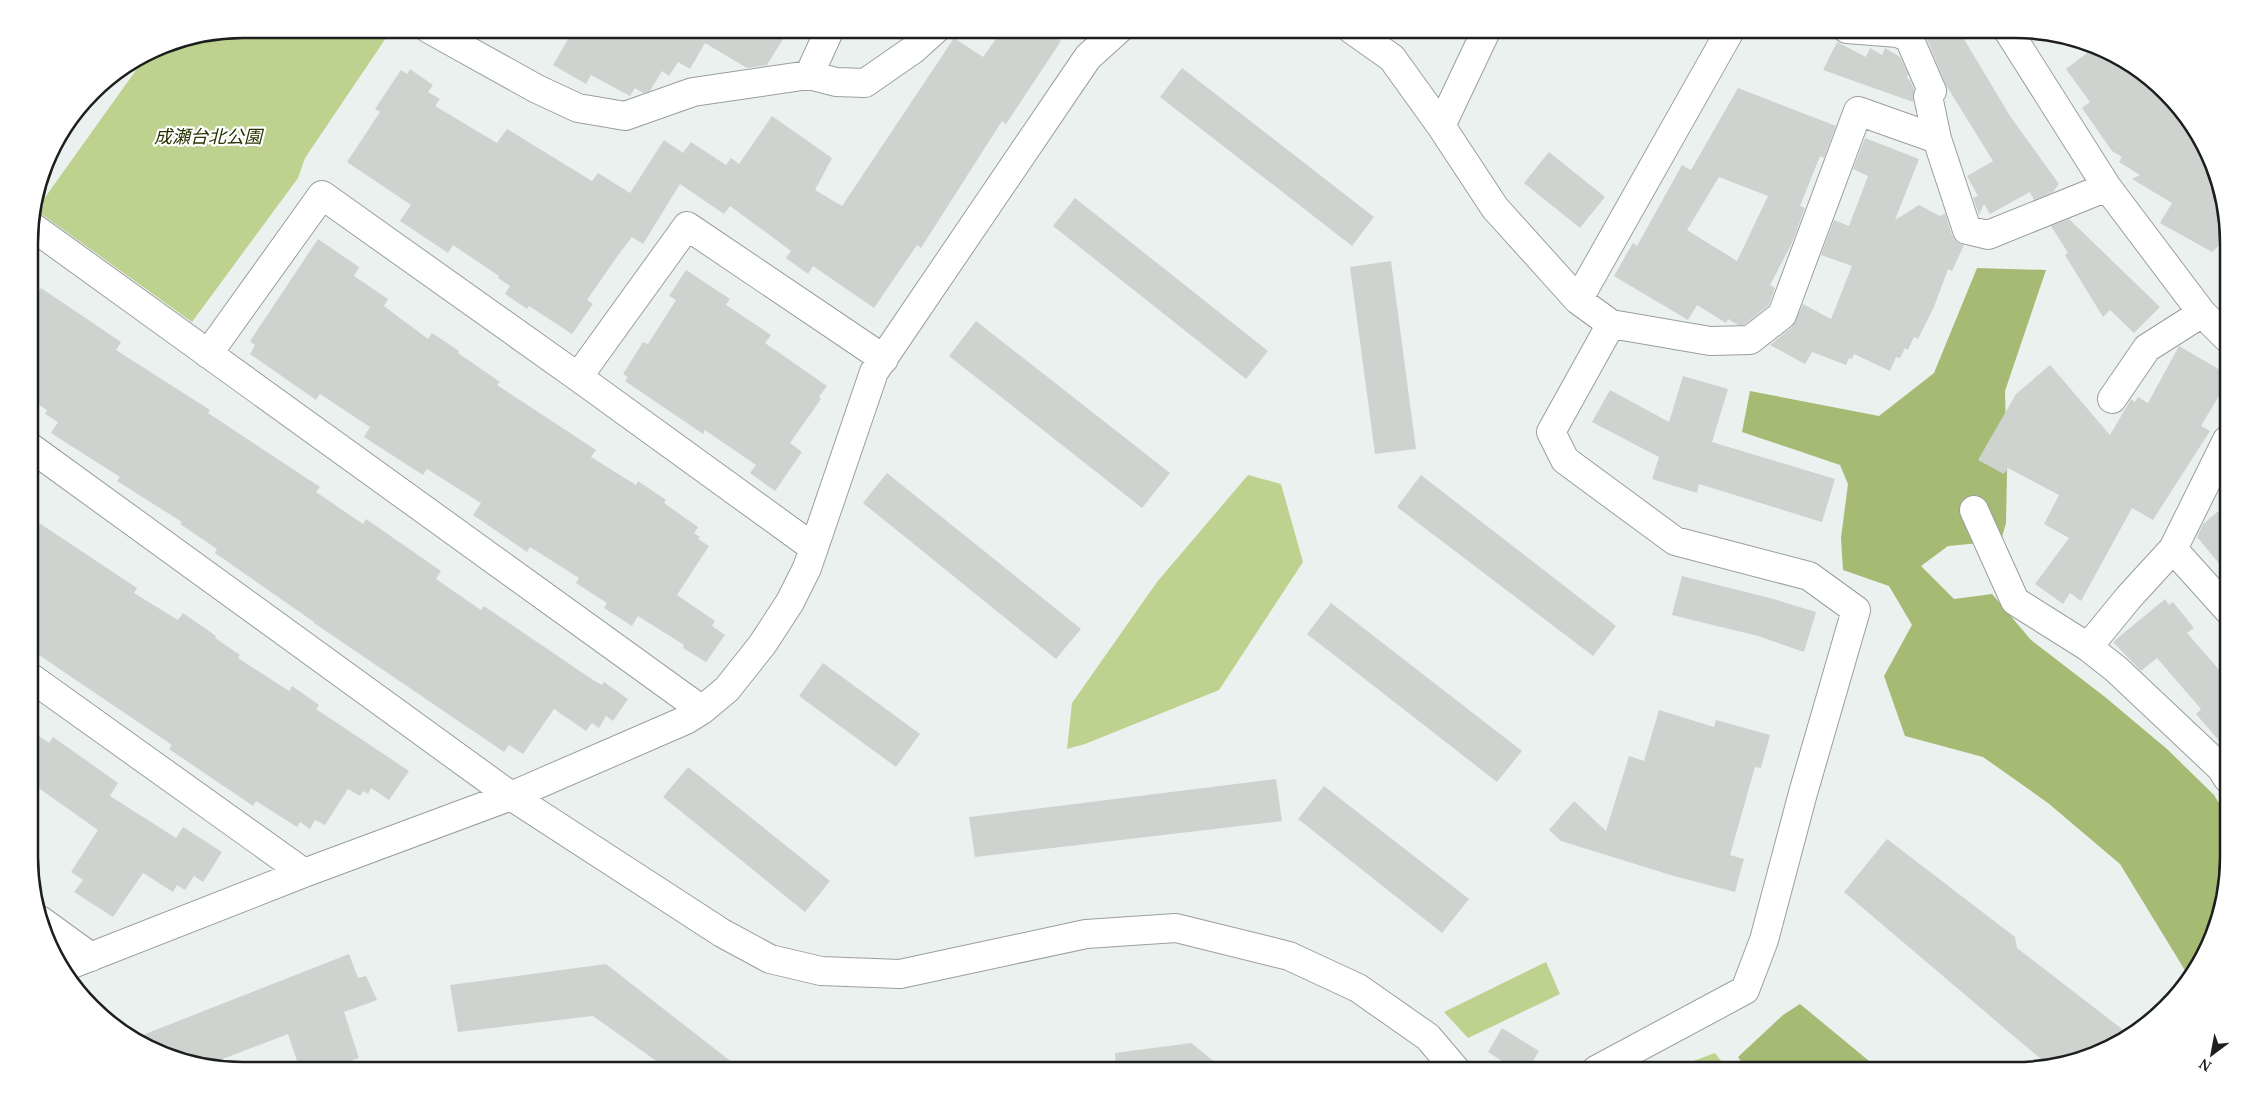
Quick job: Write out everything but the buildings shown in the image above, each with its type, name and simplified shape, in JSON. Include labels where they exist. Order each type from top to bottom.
[{"type":"street","points":[[445,38],[537,89],[578,108],[625,116],[693,92],[809,75],[836,82],[865,83],[914,49],[926,38]]},
{"type":"street","points":[[809,75],[826,38]]},
{"type":"street","points":[[69,965],[304,873],[511,796],[670,728],[702,710],[727,689],[762,645],[790,602],[807,568],[874,372],[1088,57],[1109,38]]},
{"type":"street","points":[[1364,38],[1392,58],[1441,126],[1495,208],[1578,300],[1611,324],[1710,341],[1750,340],[1782,315],[1858,111],[1937,139]]},
{"type":"street","points":[[1441,126],[1483,38]]},
{"type":"street","points":[[1578,300],[1726,38]]},
{"type":"street","points":[[1909,38],[1932,91],[1928,96],[1937,139],[1967,230],[1988,235],[2107,187]]},
{"type":"street","points":[[2013,38],[2107,187],[2202,313],[2220,331]]},
{"type":"street","points":[[208,354],[322,195],[814,548]]},
{"type":"street","points":[[578,377],[687,226],[884,359]]},
{"type":"street","points":[[38,231],[702,710]]},
{"type":"street","points":[[2112,399],[2148,348],[2202,313]]},
{"type":"street","points":[[1611,324],[1550,432],[1565,460],[1675,542],[1809,576],[1856,610],[1803,792],[1764,940],[1745,990],[1611,1062]]},
{"type":"street","points":[[38,453],[511,796],[722,933],[770,959],[821,971],[900,974],[1086,934],[1176,928],[1289,956],[1358,988],[1428,1037],[1449,1062]]},
{"type":"street","points":[[2088,647],[2129,597],[2173,549],[2220,454]]},
{"type":"street","points":[[1974,510],[2015,601],[2088,647],[2116,669],[2220,767]]},
{"type":"street","points":[[2173,549],[2220,601]]},
{"type":"street","points":[[38,683],[304,873]]},
{"type":"street","points":[[50,927],[91,956]]},
{"type":"green space","name":"成瀬台北公園","points":[[229,38],[386,38],[305,158],[298,178],[192,322],[39,213],[41,203],[139,65],[164,53],[202,41]]},
{"type":"green space","points":[[1977,268],[2046,270],[2005,391],[2006,523],[2001,541],[1948,546],[1921,566],[1954,599],[1992,594],[2031,640],[2105,697],[2167,749],[2214,795],[2220,805],[2220,857],[2216,897],[2204,935],[2185,970],[2120,864],[2048,803],[1983,757],[1905,736],[1884,676],[1912,625],[1889,586],[1843,570],[1841,538],[1848,484],[1840,465],[1742,432],[1750,391],[1879,416],[1934,373]]},
{"type":"green space","points":[[1248,475],[1281,484],[1303,562],[1219,690],[1085,744],[1067,749],[1072,703],[1157,582]]},
{"type":"green space","points":[[1546,962],[1560,994],[1468,1038],[1444,1012]]},
{"type":"green space","points":[[1800,1004],[1870,1062],[1741,1062],[1738,1057],[1783,1015]]},
{"type":"green space","points":[[1715,1053],[1722,1062],[1691,1062]]}]
